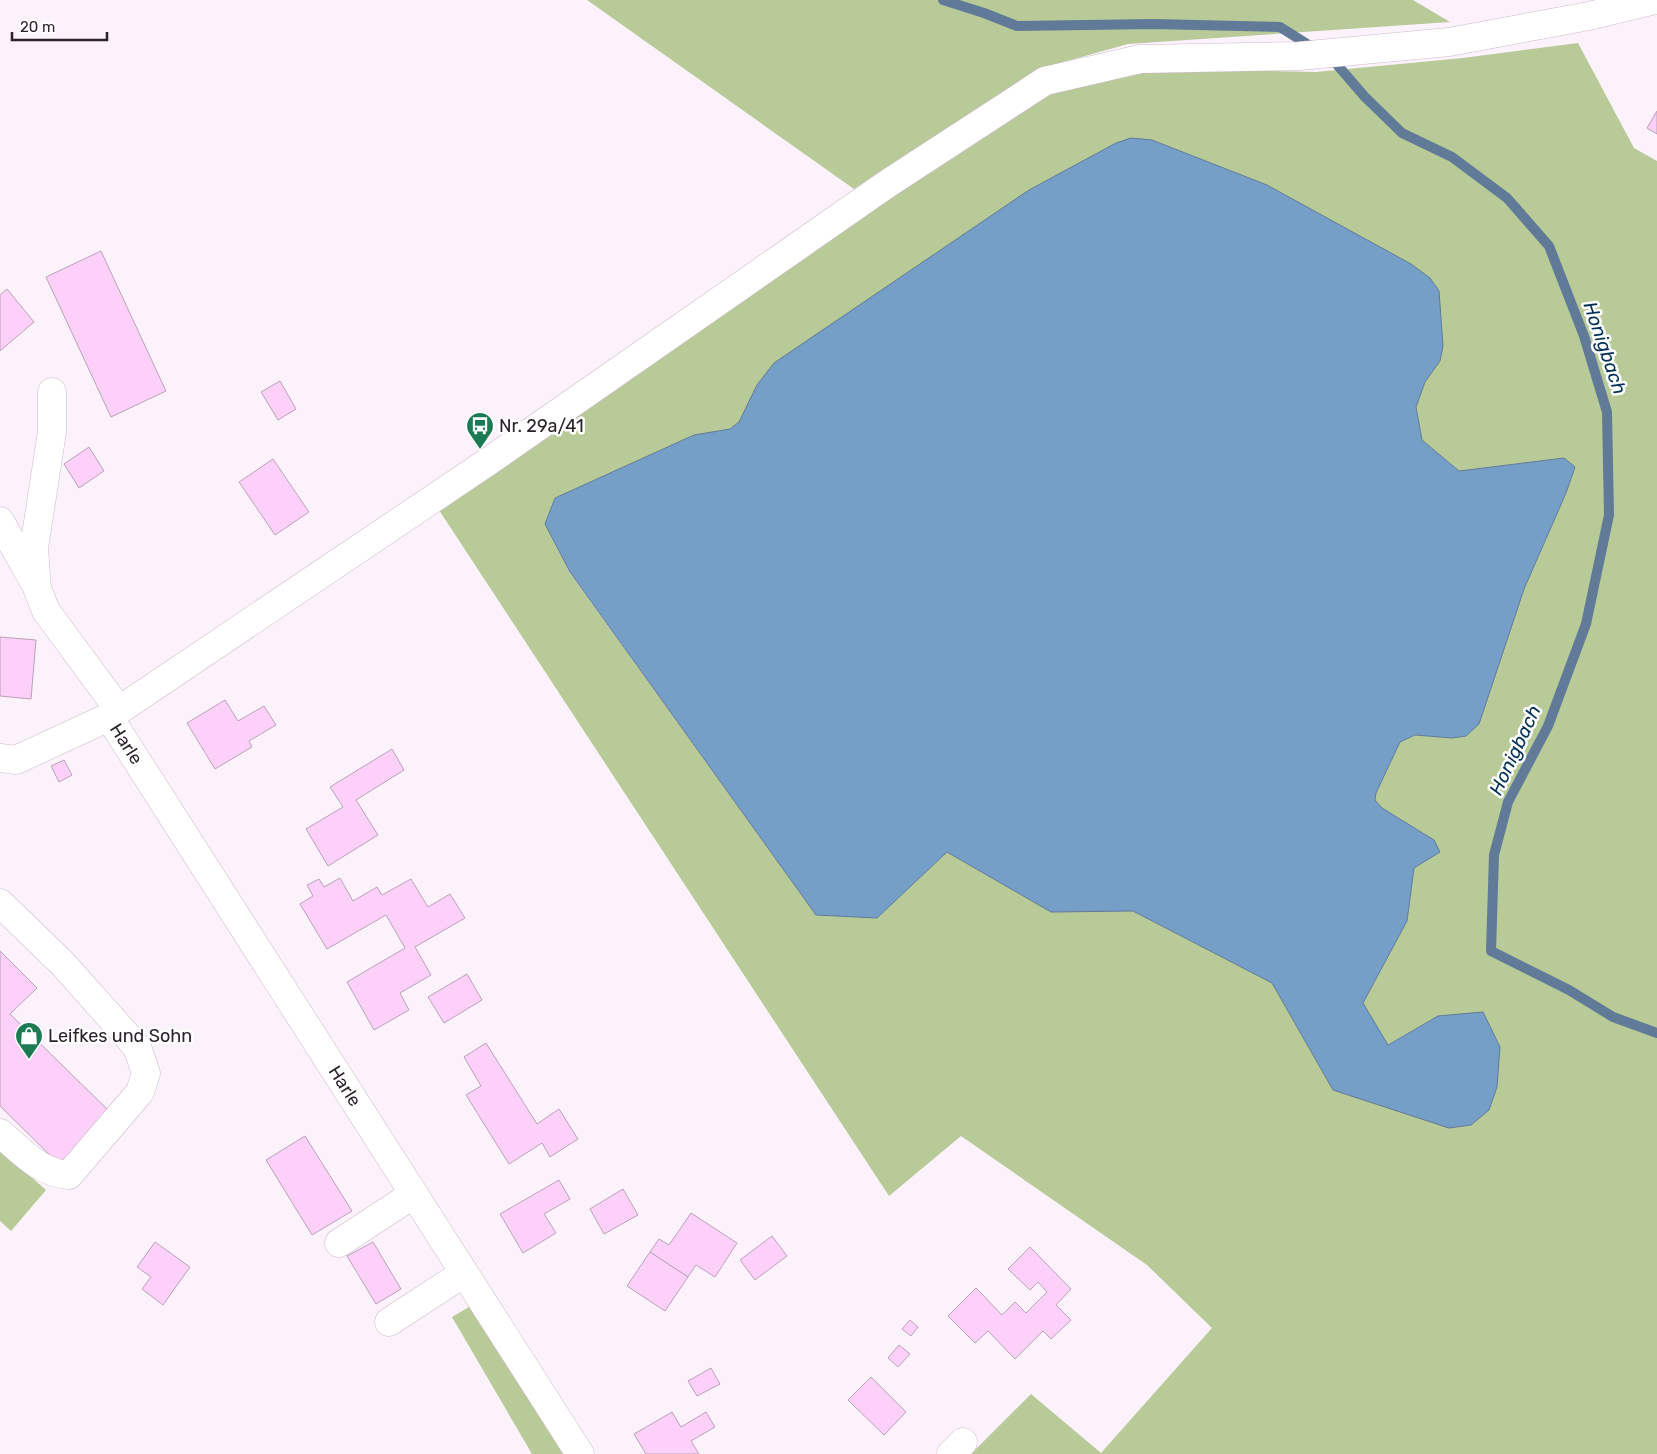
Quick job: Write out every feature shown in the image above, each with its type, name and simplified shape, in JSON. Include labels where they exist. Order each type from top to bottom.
[{"type":"street","points":[[0,758],[16,760],[114,714],[481,466],[887,184],[1045,81],[1140,58],[1299,56],[1449,42],[1589,16],[1655,0]]},
{"type":"street","points":[[37,588],[34,548],[52,432],[52,392]]},
{"type":"street","points":[[0,521],[37,588]]},
{"type":"street","name":"Harle","points":[[37,588],[46,611],[114,714],[414,1194],[580,1454]]},
{"type":"street","points":[[0,903],[63,964],[136,1048],[146,1073],[140,1092],[69,1175],[56,1174],[34,1163],[0,1133]]},
{"type":"street","points":[[339,1243],[414,1194]]},
{"type":"street","points":[[389,1322],[464,1273]]},
{"type":"green space","points":[[587,0],[1413,0],[1450,22],[1128,44],[1042,68],[854,189]]},
{"type":"green space","points":[[1578,43],[1634,148],[1657,161],[1657,1454],[971,1454],[1031,1394],[1101,1453],[1212,1328],[1147,1265],[961,1136],[889,1196],[437,507],[1041,94],[1142,68],[1316,72],[1463,58]],"holes":[[[1131,138],[1152,140],[1267,185],[1440,361],[1425,382],[1416,407],[1422,440],[1459,471],[1564,458],[1566,493],[1524,589],[1452,738],[1415,735],[1400,742],[1376,793],[1375,800],[1382,808],[1434,840],[1414,868],[1407,921],[1363,1003],[1387,1045],[1438,1016],[1333,1090],[1272,983],[1133,911],[1051,912],[947,852],[877,918],[816,915],[570,573],[545,524],[555,498],[694,435],[730,429],[739,422],[747,408],[1029,190],[1116,143]]]},
{"type":"green space","points":[[0,1150],[46,1190],[11,1231],[0,1221]]},
{"type":"green space","points":[[469,1307],[564,1454],[532,1454],[452,1317]]},
{"type":"water","points":[[1131,138],[1152,140],[1267,185],[1411,264],[1430,278],[1439,291],[1443,346],[1440,361],[1425,382],[1416,407],[1422,440],[1459,471],[1564,458],[1575,467],[1566,493],[1524,589],[1479,724],[1466,736],[1452,738],[1415,735],[1400,742],[1376,793],[1375,800],[1382,808],[1434,840],[1440,852],[1414,868],[1407,921],[1363,1003],[1388,1045],[1438,1016],[1483,1012],[1500,1047],[1497,1087],[1489,1110],[1471,1125],[1449,1128],[1333,1090],[1272,983],[1133,911],[1051,912],[947,852],[877,918],[816,915],[570,572],[545,524],[555,498],[694,435],[730,429],[739,422],[757,385],[774,363],[1029,190],[1116,143]]},
{"type":"building","points":[[1657,111],[1657,134],[1647,128]]},
{"type":"building","points":[[101,251],[166,391],[111,417],[46,277]]},
{"type":"building","points":[[7,289],[34,322],[0,351],[0,295]]},
{"type":"building","points":[[280,381],[296,409],[278,420],[261,392]]},
{"type":"building","points":[[89,447],[104,471],[79,488],[64,464]]},
{"type":"building","points":[[273,459],[309,512],[275,535],[239,482]]},
{"type":"building","points":[[0,637],[36,640],[31,699],[0,696]]},
{"type":"building","points":[[225,700],[238,721],[264,706],[276,725],[249,741],[252,747],[215,769],[187,723]]},
{"type":"building","points":[[392,749],[404,770],[356,800],[378,835],[328,866],[306,829],[343,807],[330,787]]},
{"type":"building","points":[[64,760],[72,775],[59,782],[51,766]]},
{"type":"building","points":[[340,878],[353,901],[377,887],[382,895],[411,879],[428,907],[450,894],[465,918],[415,947],[431,975],[400,993],[409,1010],[374,1030],[347,982],[405,948],[386,915],[327,949],[300,904],[313,896],[307,885],[319,879],[324,887]]},
{"type":"building","name":"Leifkes und Sohn","points":[[0,951],[37,988],[10,1014],[111,1113],[60,1165],[0,1106]]},
{"type":"building","points":[[467,974],[482,1000],[444,1023],[428,997]]},
{"type":"building","points":[[486,1043],[537,1124],[559,1109],[578,1139],[550,1157],[542,1143],[509,1164],[466,1095],[481,1086],[464,1057]]},
{"type":"building","points":[[305,1136],[352,1211],[312,1235],[266,1160]]},
{"type":"building","points":[[559,1180],[570,1199],[544,1214],[556,1233],[523,1253],[500,1214]]},
{"type":"building","points":[[623,1189],[638,1215],[604,1234],[590,1209]]},
{"type":"building","points":[[691,1213],[737,1243],[715,1277],[696,1265],[688,1277],[650,1252],[659,1239],[669,1245]]},
{"type":"building","points":[[772,1236],[787,1256],[755,1280],[740,1260]]},
{"type":"building","points":[[155,1242],[190,1267],[163,1305],[142,1289],[151,1277],[137,1267]]},
{"type":"building","points":[[373,1242],[401,1289],[376,1304],[347,1256]]},
{"type":"building","points":[[1030,1247],[1071,1289],[1056,1305],[1071,1320],[1051,1339],[1043,1331],[1015,1359],[988,1331],[975,1343],[948,1316],[976,1288],[1002,1315],[1015,1302],[1026,1313],[1047,1292],[1038,1282],[1030,1290],[1008,1269]]},
{"type":"building","points":[[650,1252],[688,1277],[665,1311],[627,1286]]},
{"type":"building","points":[[910,1320],[918,1327],[911,1336],[902,1329]]},
{"type":"building","points":[[899,1345],[910,1354],[898,1367],[888,1358]]},
{"type":"building","points":[[711,1368],[720,1384],[697,1396],[688,1381]]},
{"type":"building","points":[[871,1377],[906,1412],[884,1435],[848,1400]]},
{"type":"building","points":[[672,1412],[681,1427],[706,1412],[715,1427],[691,1441],[699,1454],[646,1454],[634,1434]]},
{"type":"waterway","name":"Honigbach","points":[[943,0],[1017,26],[1154,24],[1280,27],[1315,49]]},
{"type":"waterway","name":"Honigbach","points":[[1327,57],[1333,60],[1365,97],[1402,133],[1452,157],[1507,198],[1549,246],[1584,336],[1607,412],[1609,515],[1586,624],[1548,726],[1508,802],[1494,855],[1491,951],[1569,990],[1613,1017],[1657,1033]]},
{"type":"place","name":"Nr. 29a/41","points":[[480,450]]},
{"type":"place","name":"Leifkes und Sohn","points":[[29,1060]]}]
